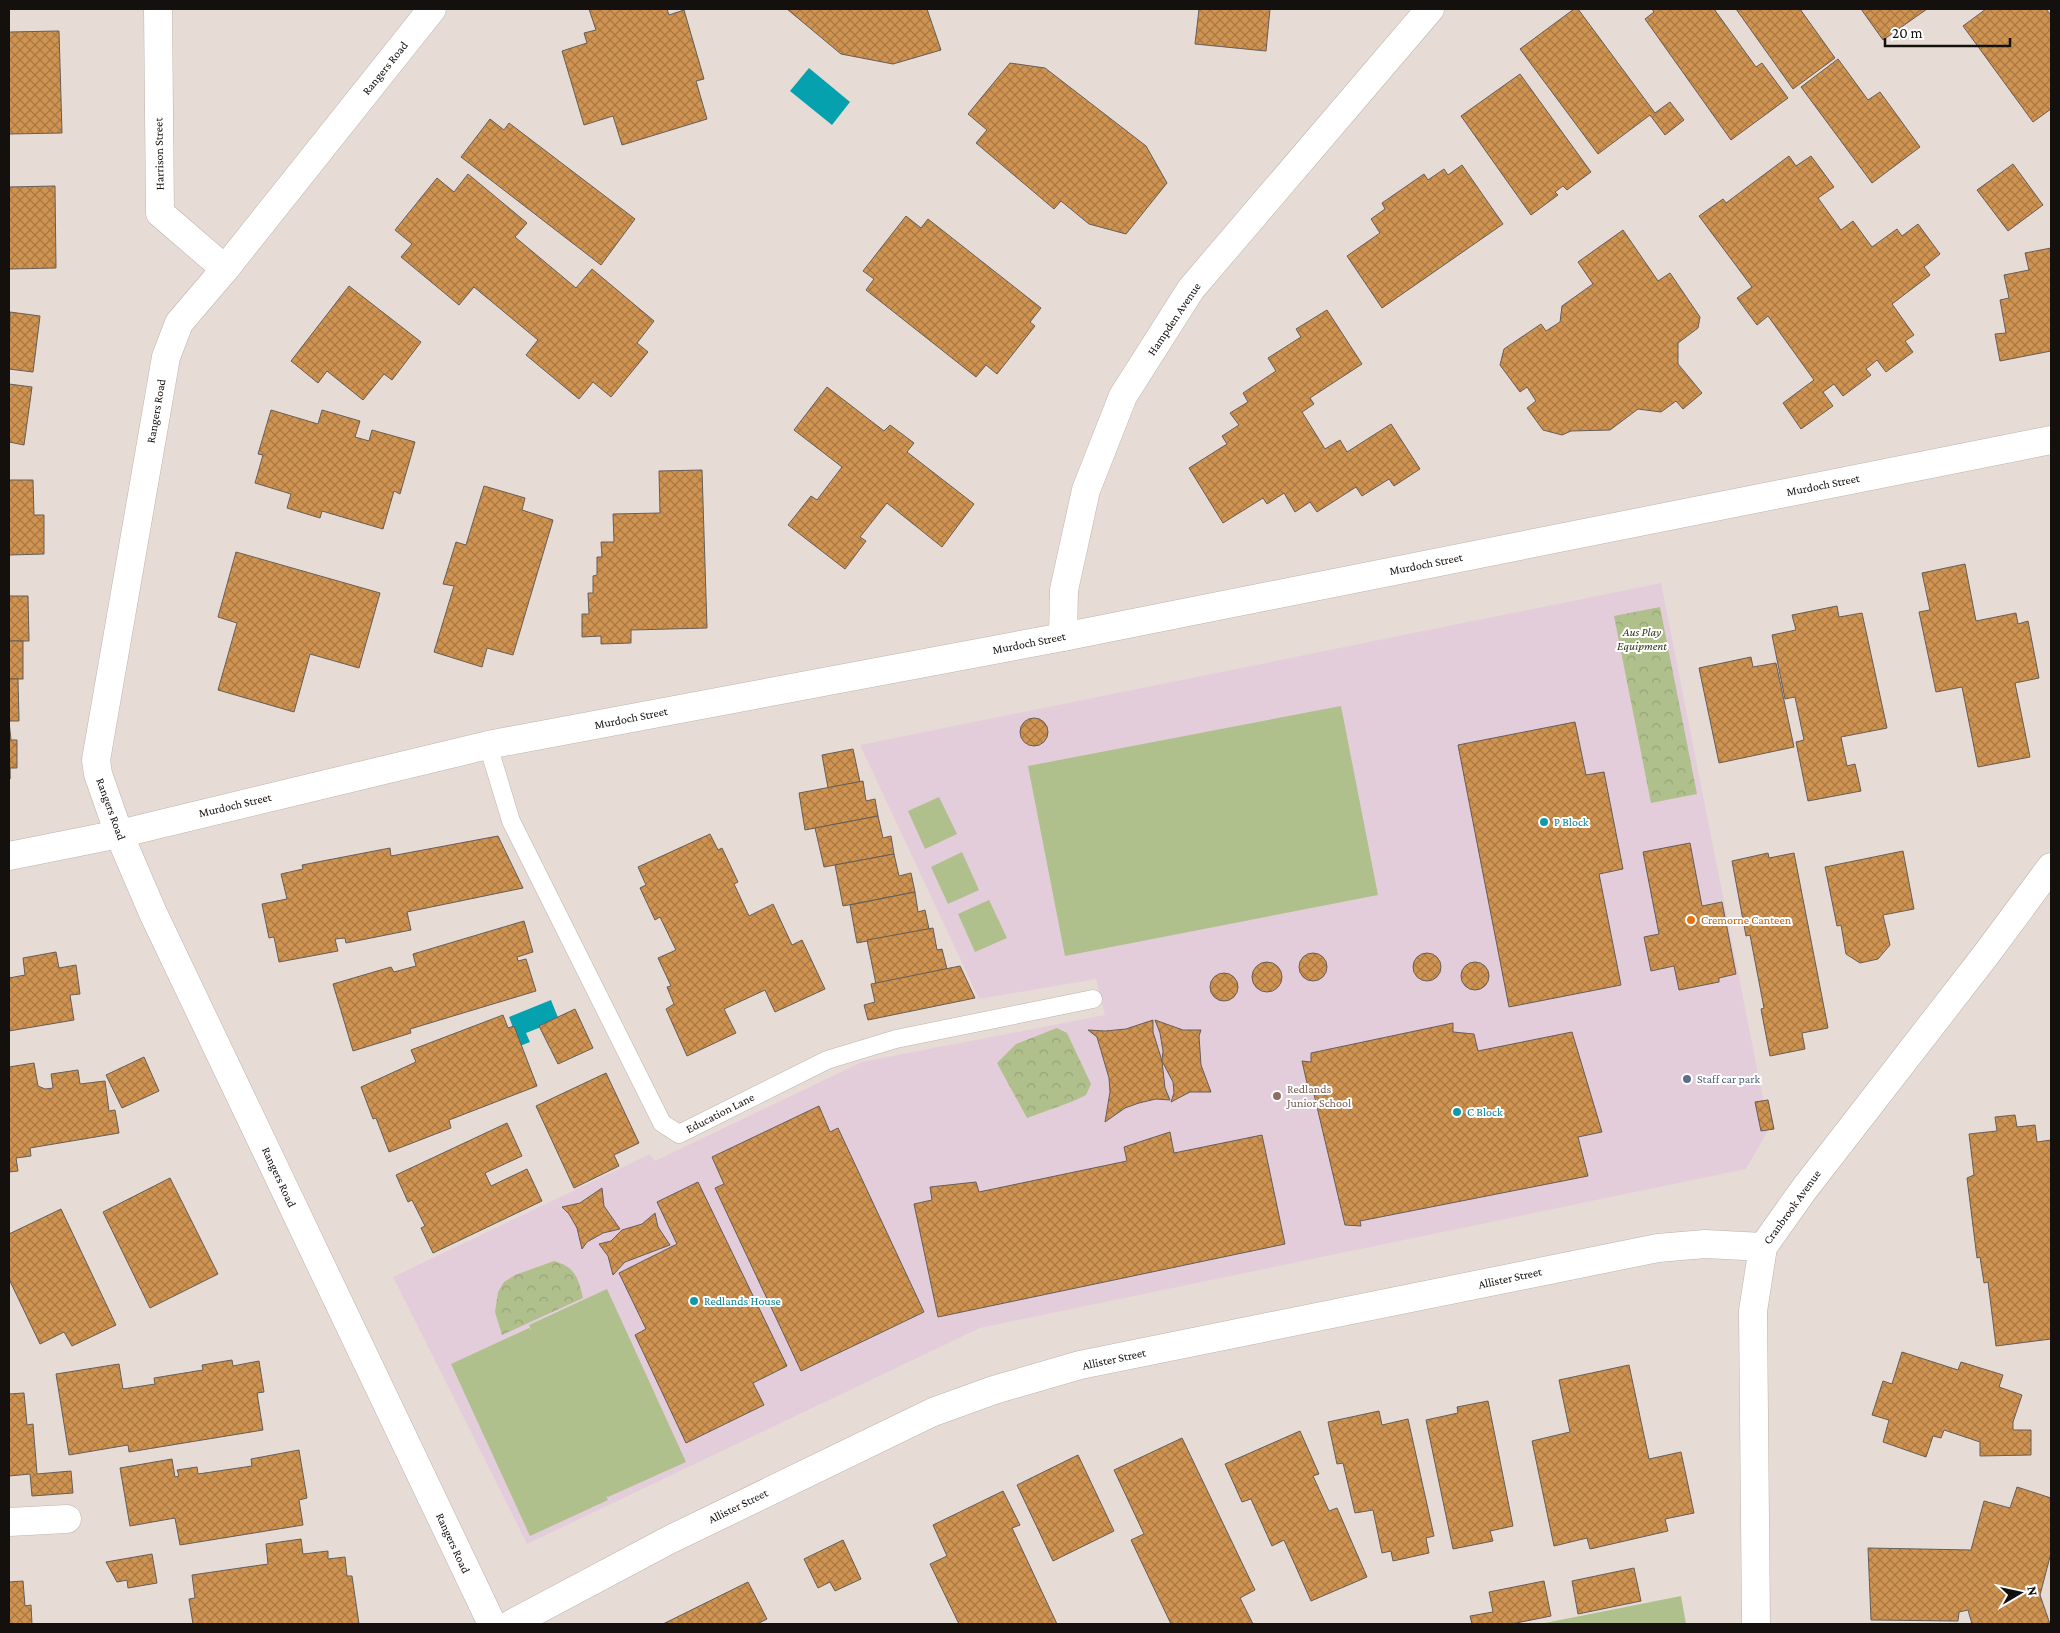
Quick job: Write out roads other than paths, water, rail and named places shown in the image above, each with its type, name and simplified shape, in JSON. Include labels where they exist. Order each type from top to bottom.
[{"type":"street","name":"Harrison Street","points":[[158,9],[160,213],[225,269]]},
{"type":"street","name":"Rangers Road","points":[[432,9],[225,269],[179,323],[166,356],[96,760],[98,774],[120,834],[153,913],[492,1624]]},
{"type":"street","name":"Hampden Avenue","points":[[1063,637],[1064,590],[1086,490],[1123,396],[1191,290],[1430,9]]},
{"type":"street","name":"Murdoch Street","points":[[9,856],[120,834],[488,745],[1063,637],[2051,440]]},
{"type":"street","name":"Cranbrook Avenue","points":[[1756,1624],[1753,1311],[1763,1247],[1805,1188],[2051,868]]},
{"type":"street","name":"Allister Street","points":[[511,1624],[669,1540],[933,1412],[994,1390],[1080,1365],[1658,1248],[1706,1244],[1763,1247]]},
{"type":"street","points":[[9,1522],[67,1519]]},
{"type":"lane","name":"Education Lane","points":[[488,745],[511,821],[662,1123],[679,1134],[827,1060],[896,1039],[1093,999]]},
{"type":"water","points":[[809,68],[850,102],[832,125],[790,91]]},
{"type":"water","points":[[551,1000],[559,1020],[526,1033],[530,1042],[520,1046],[509,1017]]},
{"type":"place","name":"P Block","points":[[1544,822]]},
{"type":"place","name":"Cremorne Canteen","points":[[1691,920]]},
{"type":"place","name":"Staff car park","points":[[1687,1079]]},
{"type":"place","name":"Redlands Junior School","points":[[1277,1096]]},
{"type":"place","name":"C Block","points":[[1457,1112]]},
{"type":"place","name":"Redlands House","points":[[694,1301]]},
{"type":"park label","name":"Aus Play Equipment","points":[[1642,639]]}]
